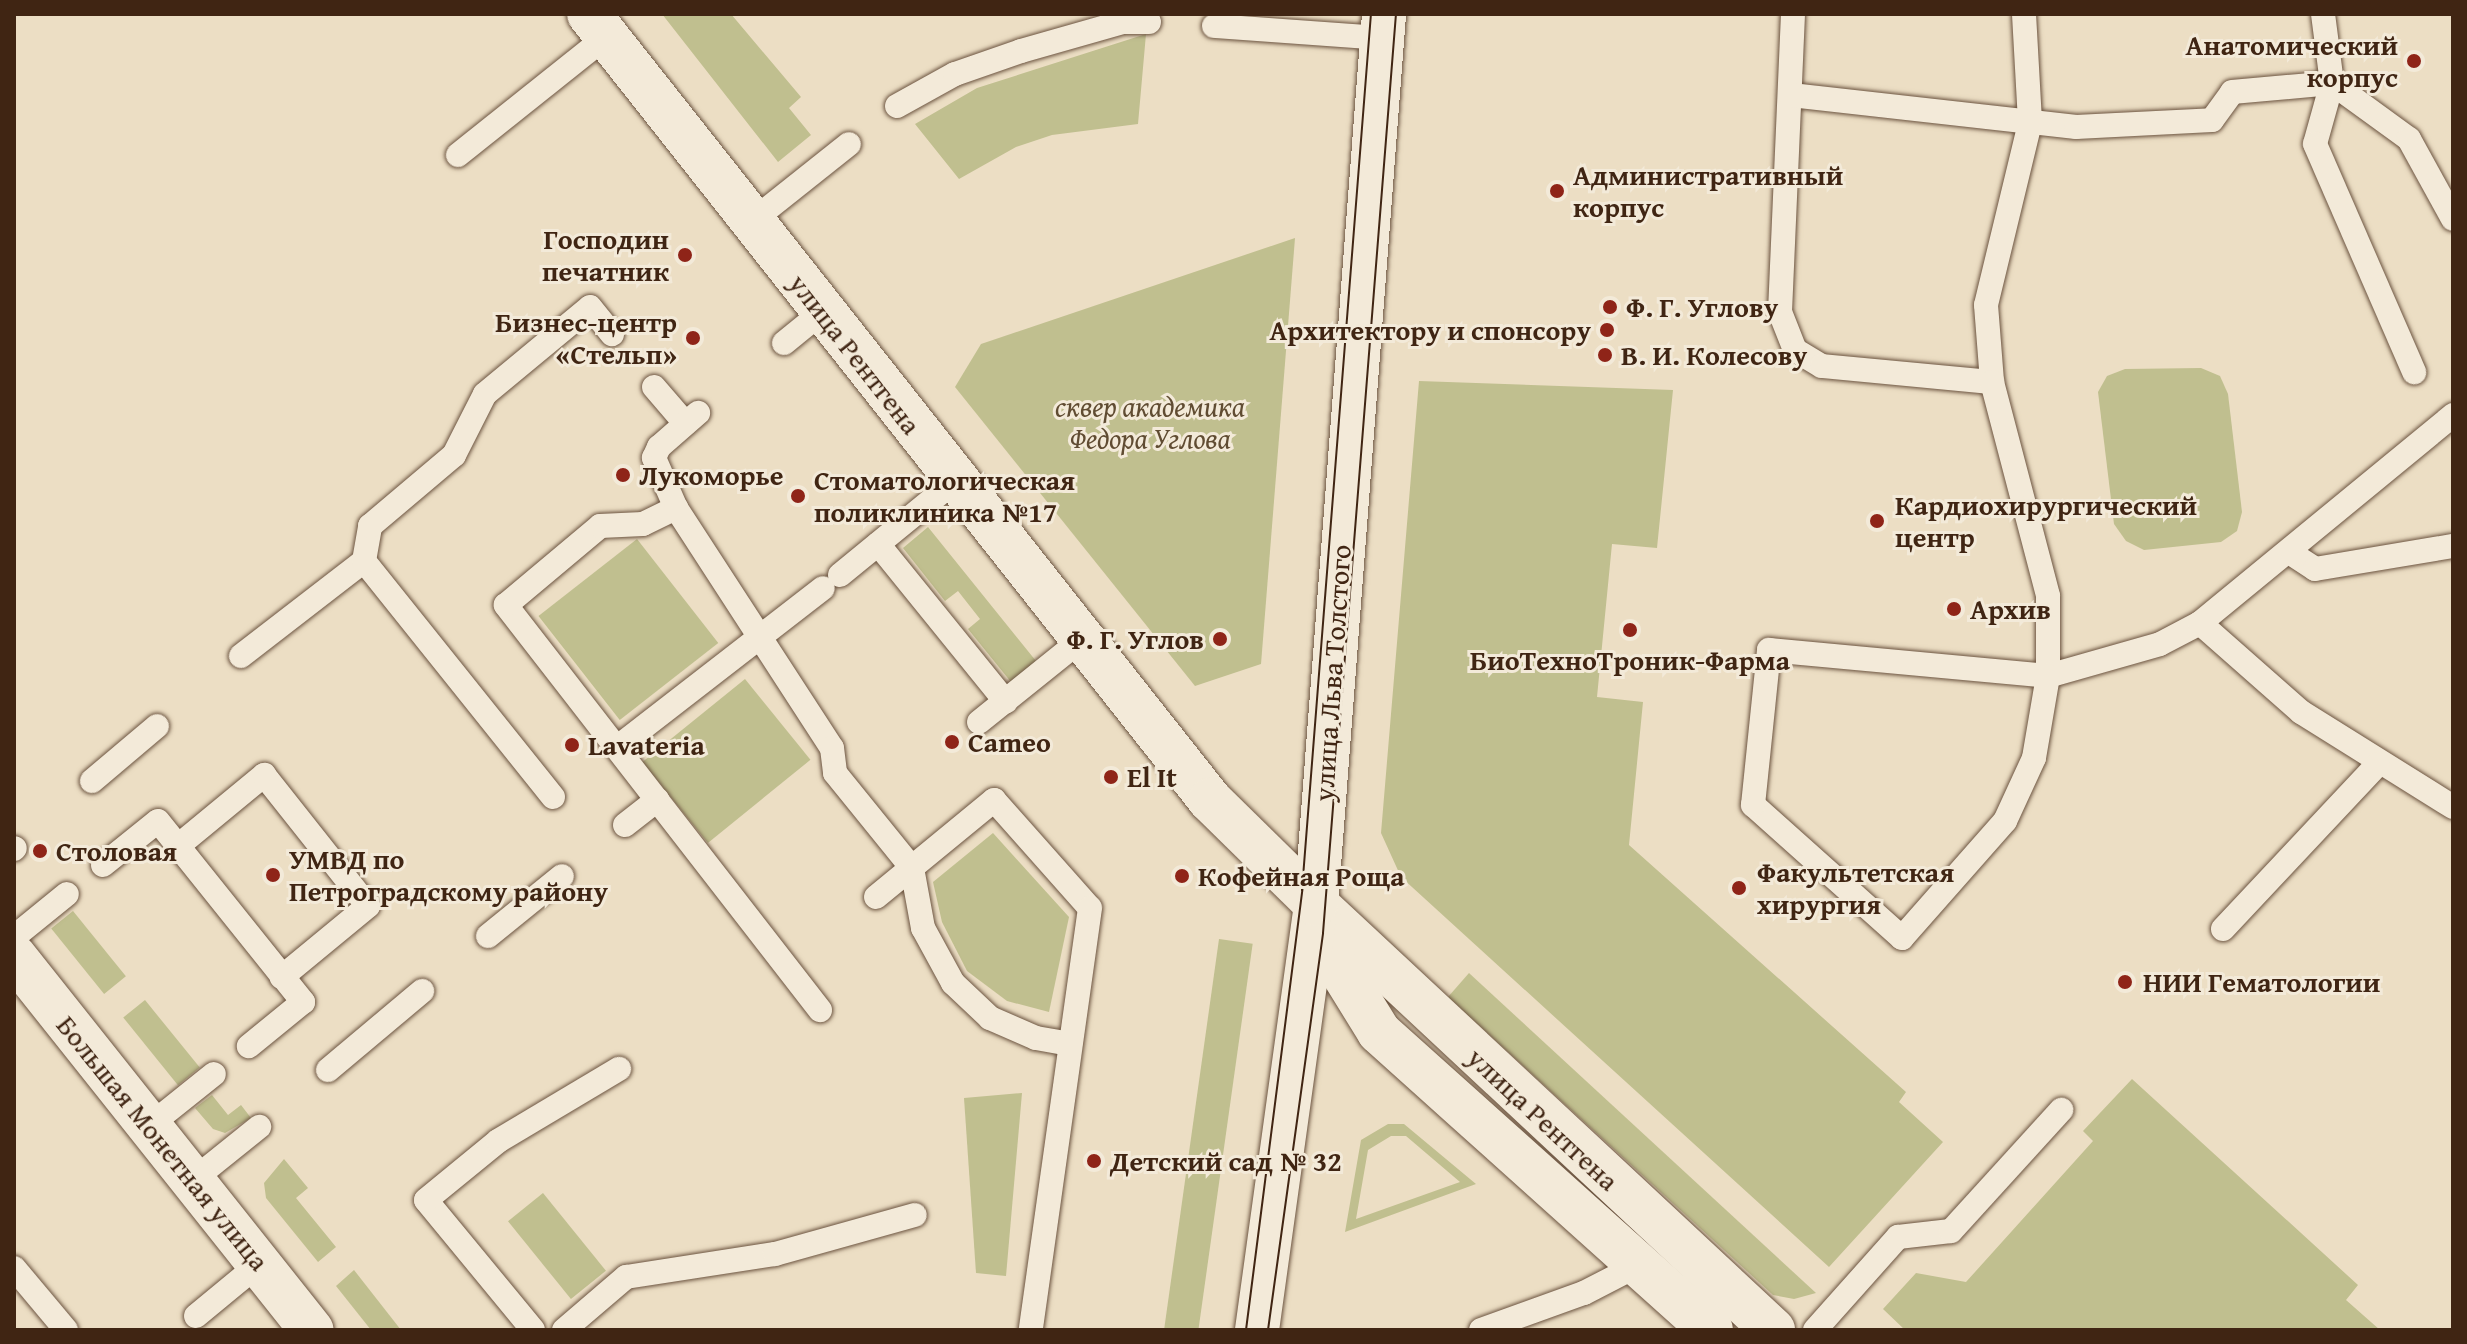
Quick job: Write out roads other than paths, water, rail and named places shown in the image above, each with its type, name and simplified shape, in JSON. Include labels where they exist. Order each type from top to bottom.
[{"type":"street","name":"улица Рентгена","points":[[598,25],[955,481],[1210,800],[1316,904],[1773,1330]]},
{"type":"street","name":"улица Льва Толстого","points":[[1257,1330],[1316,904],[1383,26]]},
{"type":"street","name":"улица Рентгена","points":[[1316,904],[1329,946],[1379,1032],[1711,1330]]},
{"type":"street","name":"Большая Монетная улица","points":[[14,956],[312,1330]]},
{"type":"lane","points":[[1793,14],[1780,312],[1795,350],[1822,366],[1992,382]]},
{"type":"lane","points":[[2024,14],[2030,123],[1986,305],[1992,382],[2048,596],[2048,676],[2034,758],[2005,821],[1902,938],[1753,805],[1769,650],[2048,676],[2160,644],[2200,623],[2453,415]]},
{"type":"lane","points":[[2323,14],[2332,83],[2315,144],[2414,372]]},
{"type":"lane","points":[[897,106],[955,74],[1021,51],[1123,22],[1149,22]]},
{"type":"lane","points":[[458,155],[598,25]]},
{"type":"lane","points":[[1214,26],[1383,26]]},
{"type":"lane","points":[[1791,95],[2076,127],[2212,120],[2232,92],[2332,83],[2409,139],[2453,219]]},
{"type":"lane","points":[[751,222],[849,144]]},
{"type":"lane","points":[[241,656],[364,561],[370,526],[454,455],[485,394],[590,307],[612,334]]},
{"type":"lane","points":[[784,343],[822,312]]},
{"type":"lane","points":[[654,387],[692,418],[654,458],[676,508],[832,748],[835,773],[912,868],[923,928],[953,983],[990,1018],[1036,1038],[1069,1044]]},
{"type":"lane","points":[[618,747],[832,582],[955,481]]},
{"type":"lane","points":[[676,508],[643,524],[600,526],[506,605],[657,800],[794,965],[820,1010]]},
{"type":"lane","points":[[878,544],[1006,702]]},
{"type":"lane","points":[[2289,552],[2315,569],[2453,546]]},
{"type":"lane","points":[[364,561],[553,797]]},
{"type":"lane","points":[[2200,623],[2301,712],[2378,764],[2450,799]]},
{"type":"lane","points":[[979,722],[1081,640]]},
{"type":"lane","points":[[92,781],[157,726]]},
{"type":"lane","points":[[2223,929],[2378,764]]},
{"type":"lane","points":[[178,846],[264,775],[368,906],[282,977]]},
{"type":"lane","points":[[625,825],[657,800]]},
{"type":"lane","points":[[876,897],[994,800],[1090,908],[1025,1329]]},
{"type":"lane","points":[[103,865],[158,821],[303,1002],[249,1046]]},
{"type":"lane","points":[[488,936],[562,876]]},
{"type":"lane","points":[[14,937],[67,894]]},
{"type":"lane","points":[[328,1070],[422,991]]},
{"type":"lane","points":[[533,1330],[426,1200],[498,1141],[619,1069]]},
{"type":"lane","points":[[149,1126],[214,1074]]},
{"type":"lane","points":[[1815,1330],[1898,1237],[1951,1231],[2061,1110]]},
{"type":"lane","points":[[193,1180],[259,1127]]},
{"type":"lane","points":[[564,1330],[626,1277],[775,1254],[915,1215]]},
{"type":"lane","points":[[1481,1330],[1640,1267],[1669,1235]]},
{"type":"lane","points":[[196,1316],[259,1264]]},
{"type":"lane","points":[[14,1268],[66,1330]]},
{"type":"tram line","points":[[1246,1330],[1302,890],[1371,14]]},
{"type":"tram line","points":[[1268,1330],[1323,933],[1396,14]]},
{"type":"place","name":"Анатомический корпус","points":[[2414,61]]},
{"type":"place","name":"Административный корпус","points":[[1557,191]]},
{"type":"place","name":"Господин печатник","points":[[685,255]]},
{"type":"place","name":"Ф. Г. Углову","points":[[1610,307]]},
{"type":"place","name":"Архитектору и спонсору","points":[[1607,330]]},
{"type":"place","name":"Бизнес-центр «Стельп»","points":[[693,338]]},
{"type":"place","name":"В. И. Колесову","points":[[1605,355]]},
{"type":"place","name":"Лукоморье","points":[[623,475]]},
{"type":"place","name":"Стоматологическая поликлиника №17","points":[[798,496]]},
{"type":"place","name":"Кардиохирургический центр","points":[[1877,521]]},
{"type":"place","name":"Архив","points":[[1954,609]]},
{"type":"place","name":"БиоТехноТроник-Фарма","points":[[1630,630]]},
{"type":"place","name":"Ф. Г. Углов","points":[[1220,639]]},
{"type":"place","name":"Cameo","points":[[952,742]]},
{"type":"place","name":"Lavateria","points":[[572,745]]},
{"type":"place","name":"El It","points":[[1111,777]]},
{"type":"place","name":"Столовая","points":[[40,851]]},
{"type":"place","name":"УМВД по Петроградскому району","points":[[273,875]]},
{"type":"place","name":"Кофейная Роща","points":[[1182,876]]},
{"type":"place","name":"Факультетская хирургия","points":[[1739,888]]},
{"type":"place","name":"НИИ Гематологии","points":[[2125,982]]},
{"type":"place","name":"Детский сад № 32","points":[[1094,1161]]},
{"type":"park label","name":"сквер академика Федора Углова","points":[[1150,422]]}]
